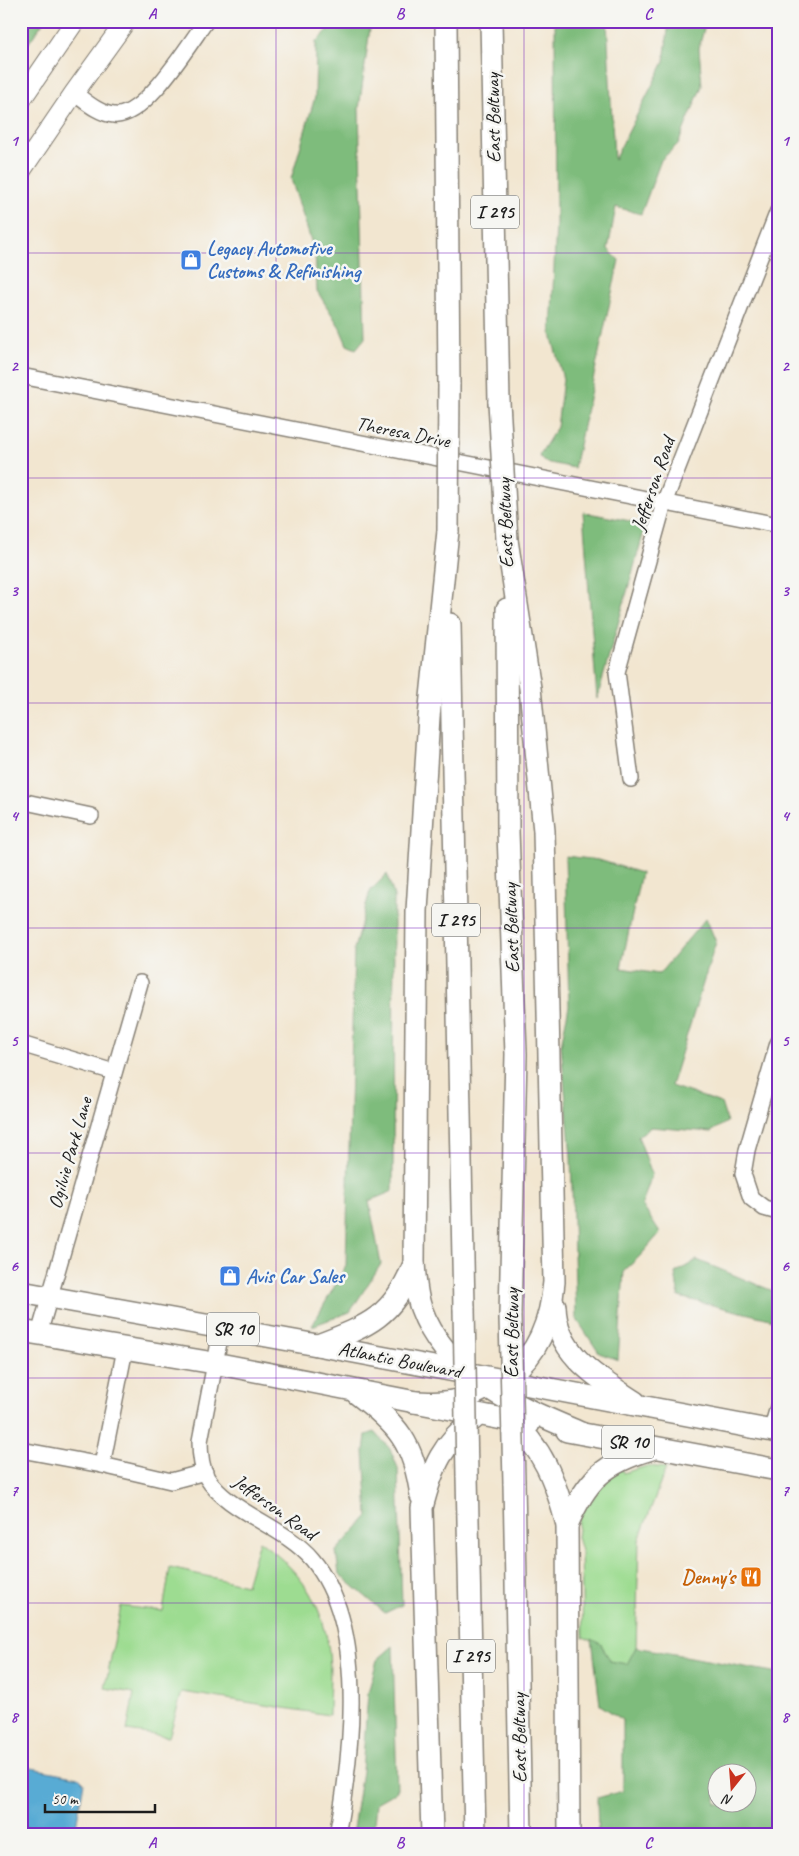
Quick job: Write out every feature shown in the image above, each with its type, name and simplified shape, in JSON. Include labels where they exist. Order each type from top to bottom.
[{"type":"highway","name":"I 295","points":[[446,21],[449,385],[448,531],[475,1835]]},
{"type":"highway","name":"East Beltway","points":[[491,21],[500,402],[507,540],[508,832],[516,1054],[510,1316],[522,1835]]},
{"type":"highway","points":[[448,531],[429,717],[417,911],[414,1263],[421,1309],[444,1349],[489,1396]]},
{"type":"highway","points":[[507,540],[530,688],[544,831],[554,1282],[558,1328],[565,1344],[591,1372],[641,1407]]},
{"type":"highway","points":[[317,1345],[366,1327],[383,1314],[408,1279],[414,1263]]},
{"type":"highway","points":[[422,1508],[431,1471],[444,1450],[489,1396],[531,1354],[545,1328],[552,1306],[554,1282]]},
{"type":"highway","name":"Atlantic Boulevard","points":[[21,1292],[468,1373]]},
{"type":"highway","name":"Atlantic Boulevard","points":[[30,1333],[214,1363],[413,1402],[445,1402],[489,1396]]},
{"type":"highway","points":[[418,1364],[489,1396],[581,1433]]},
{"type":"highway","points":[[349,1389],[390,1421],[411,1451],[418,1474],[422,1508],[432,1835]]},
{"type":"highway","name":"SR 10","points":[[489,1396],[560,1391],[775,1432]]},
{"type":"highway","name":"SR 10","points":[[489,1396],[511,1420],[778,1470]]},
{"type":"highway","points":[[511,1420],[528,1436],[548,1466],[558,1491],[567,1525],[569,1835]]},
{"type":"highway","points":[[567,1525],[575,1506],[589,1485],[606,1468],[624,1457],[656,1448]]},
{"type":"main road","points":[[21,100],[75,21]]},
{"type":"main road","points":[[21,172],[74,93],[126,21]]},
{"type":"street","points":[[74,93],[104,112],[114,116],[136,110],[149,98],[206,21]]},
{"type":"street","name":"Jefferson Road","points":[[631,779],[617,672],[664,504],[778,211]]},
{"type":"street","name":"Theresa Drive","points":[[21,376],[778,525]]},
{"type":"street","points":[[21,801],[91,816]]},
{"type":"street","name":"Ogilvie Park Lane","points":[[30,1333],[49,1297],[140,983]]},
{"type":"street","points":[[778,1043],[747,1150],[743,1174],[751,1198],[764,1208],[778,1212]]},
{"type":"street","points":[[21,1044],[114,1072]]},
{"type":"street","name":"Jefferson Road","points":[[222,1327],[200,1441],[200,1459],[205,1472],[221,1494],[281,1532],[312,1558],[331,1588],[341,1613],[349,1649],[350,1727],[348,1774],[337,1835]]},
{"type":"street","points":[[102,1464],[125,1348]]},
{"type":"street","points":[[775,1432],[778,1407]]},
{"type":"street","points":[[21,1450],[102,1464],[171,1481],[205,1472]]},
{"type":"green space","points":[[21,21],[44,21],[21,54]]},
{"type":"green space","points":[[328,21],[371,21],[359,109],[365,338],[356,349],[347,345],[339,326],[317,291],[315,253],[291,179],[315,97],[316,42],[328,30]]},
{"type":"green space","points":[[555,21],[607,21],[614,160],[664,62],[669,21],[706,21],[699,48],[702,86],[678,144],[661,160],[641,214],[616,207],[608,249],[619,260],[574,468],[545,462],[539,456],[557,427],[563,379],[551,334],[556,223]]},
{"type":"green space","points":[[583,512],[646,524],[597,699]]},
{"type":"green space","points":[[565,856],[599,860],[641,873],[621,968],[659,974],[706,918],[716,942],[671,1086],[721,1103],[727,1122],[711,1132],[651,1127],[638,1136],[652,1174],[642,1205],[660,1233],[624,1271],[618,1360],[599,1353],[576,1318],[571,1157],[561,1045],[569,1006]]},
{"type":"green space","points":[[387,874],[394,896],[393,1191],[369,1201],[381,1264],[350,1312],[312,1326],[346,1266],[354,949],[370,891]]},
{"type":"green space","points":[[697,1260],[778,1293],[778,1321],[679,1297],[675,1273]]},
{"type":"green space","points":[[375,1432],[390,1449],[398,1468],[402,1605],[385,1613],[339,1574],[336,1551],[368,1516],[364,1451],[366,1435]]},
{"type":"green space","points":[[647,1466],[666,1468],[639,1540],[636,1647],[627,1665],[610,1661],[601,1644],[583,1637],[581,1551],[577,1537],[579,1521],[588,1498],[621,1467],[623,1473]]},
{"type":"green space","points":[[259,1541],[284,1561],[294,1572],[318,1608],[329,1648],[329,1715],[182,1692],[169,1737],[127,1731],[134,1693],[105,1688],[121,1606],[163,1611],[170,1568],[246,1585]]},
{"type":"green space","points":[[592,1639],[601,1644],[610,1661],[627,1664],[636,1647],[778,1673],[778,1835],[598,1835],[597,1798],[623,1791],[623,1720],[600,1705]]},
{"type":"green space","points":[[393,1646],[397,1791],[376,1803],[373,1835],[352,1835],[362,1771],[368,1693],[377,1660]]},
{"type":"water","points":[[21,1766],[79,1777],[84,1782],[75,1832],[68,1835],[21,1826]]},
{"type":"place","name":"Legacy Automotive Customs & Refinishing","points":[[191,260]]},
{"type":"place","name":"Avis Car Sales","points":[[230,1276]]},
{"type":"place","name":"Denny's","points":[[751,1577]]}]
